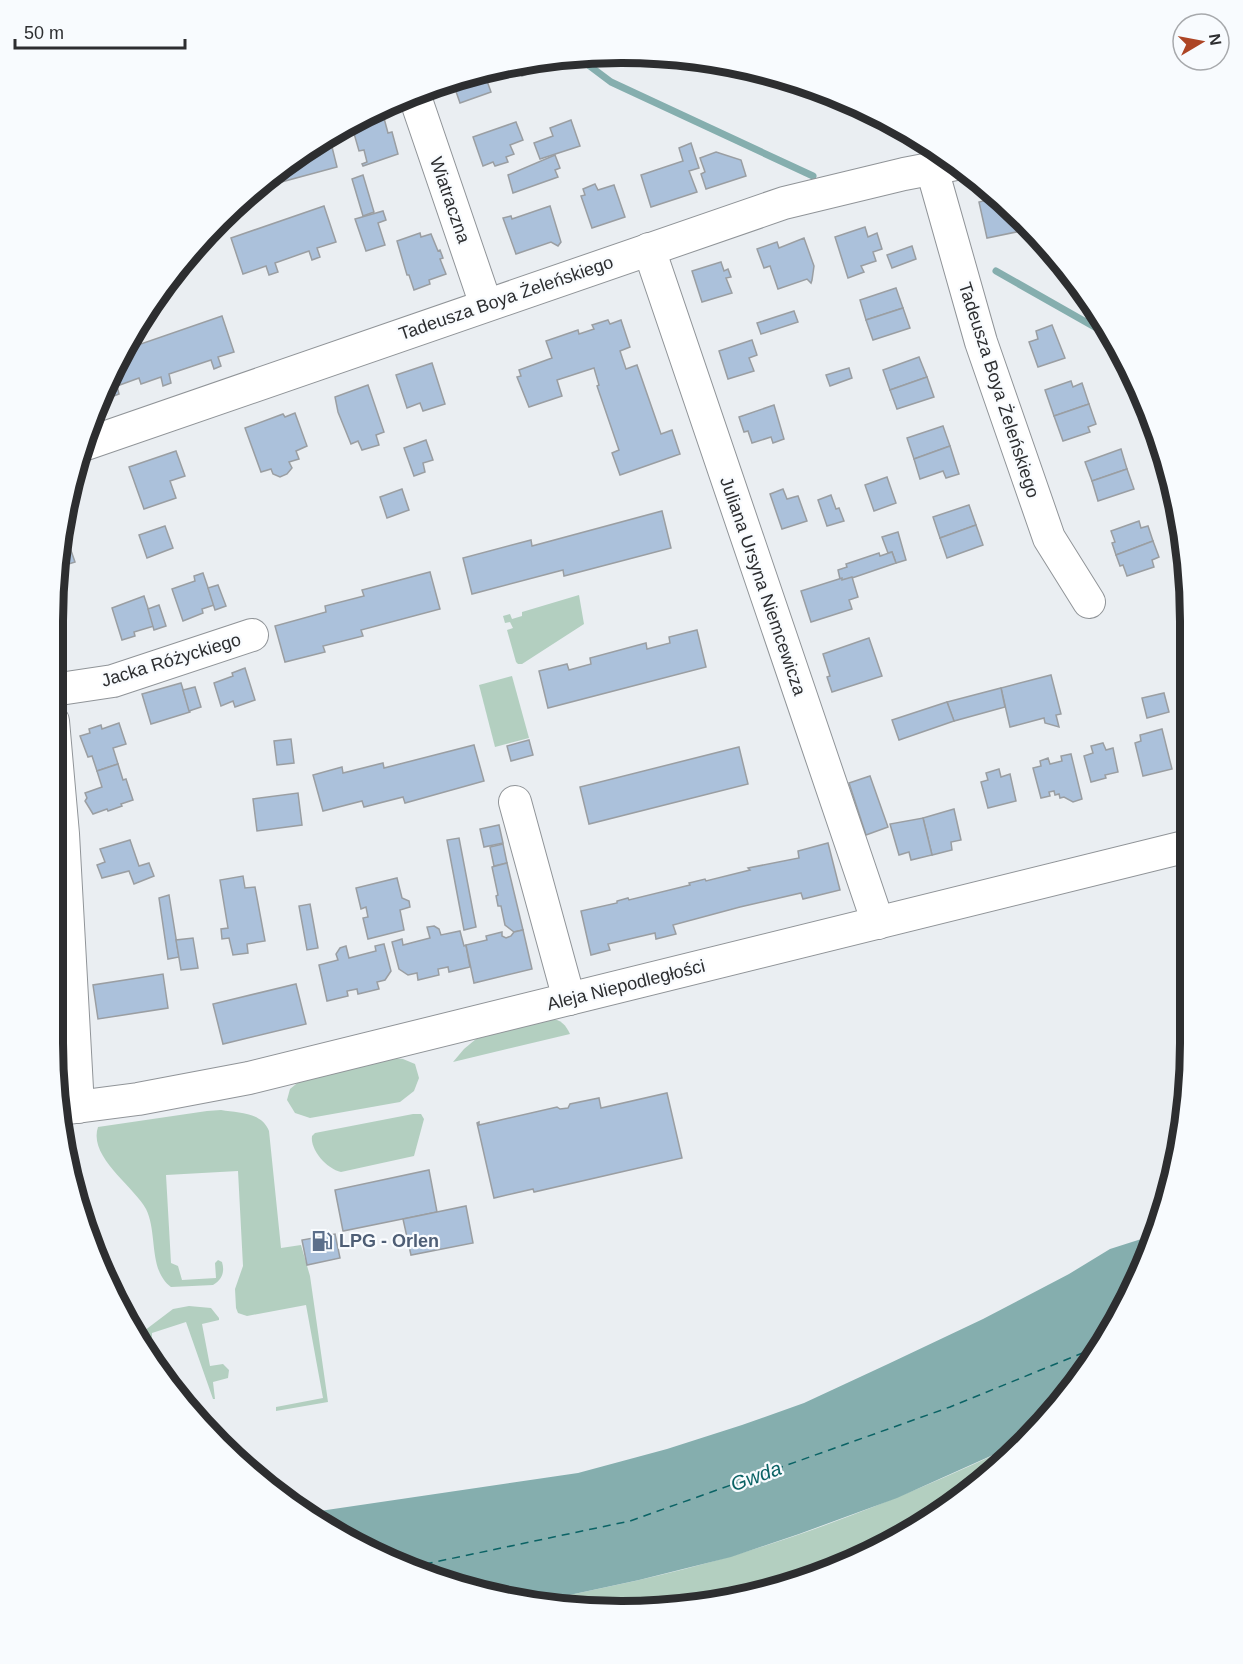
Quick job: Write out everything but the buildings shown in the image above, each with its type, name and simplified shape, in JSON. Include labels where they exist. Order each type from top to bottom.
[{"type":"street","name":"Wiatraczna","points":[[417,103],[486,305]]},
{"type":"street","name":"Tadeusza Boya Żeleńskiego","points":[[93,442],[784,203],[944,166],[981,342],[1049,538],[1089,602]]},
{"type":"street","name":"Juliana Ursyna Niemcewicza","points":[[649,249],[878,922]]},
{"type":"street","name":"Jacka Różyckiego","points":[[63,688],[113,681],[252,635]]},
{"type":"street","points":[[516,802],[569,999]]},
{"type":"street","points":[[63,834],[70,1108]]},
{"type":"street","name":"Aleja Niepodległości","points":[[70,1108],[150,1097],[249,1078],[1180,848]]},
{"type":"green space","points":[[579,595],[584,624],[522,664],[518,664],[507,630],[513,628],[510,622],[505,623],[503,616],[510,614],[512,619],[522,616],[522,612]]},
{"type":"green space","points":[[512,676],[529,738],[495,747],[479,685]]},
{"type":"green space","points":[[549,1019],[562,1023],[570,1034],[453,1062],[476,1039]]},
{"type":"green space","points":[[394,1058],[415,1064],[419,1078],[414,1091],[400,1102],[310,1118],[295,1113],[287,1100],[290,1089],[301,1080]]},
{"type":"green space","points":[[221,1110],[255,1117],[266,1125],[269,1131],[281,1248],[301,1245],[310,1276],[328,1402],[276,1411],[276,1407],[323,1398],[306,1305],[247,1316],[238,1313],[236,1308],[235,1289],[243,1266],[238,1171],[166,1175],[171,1263],[178,1266],[182,1280],[216,1278],[215,1263],[218,1260],[222,1262],[223,1269],[221,1278],[213,1285],[171,1287],[159,1271],[150,1219],[146,1209],[114,1171],[100,1149],[97,1138],[98,1127]]},
{"type":"green space","points":[[421,1114],[424,1119],[414,1156],[341,1172],[330,1167],[320,1158],[312,1141],[315,1133]]},
{"type":"green space","points":[[189,1306],[211,1308],[219,1318],[219,1320],[202,1324],[210,1366],[223,1364],[229,1370],[228,1378],[213,1382],[215,1399],[213,1399],[186,1322],[152,1333],[151,1343],[144,1331],[173,1309]]},
{"type":"green space","points":[[1001,1452],[961,1486],[901,1526],[869,1543],[801,1571],[730,1590],[658,1600],[585,1600],[560,1597],[732,1556],[807,1532],[952,1474]]},
{"type":"water","name":"Gwda","points":[[1144,1238],[1122,1290],[1086,1353],[1041,1411],[1001,1451],[897,1498],[731,1557],[559,1597],[477,1582],[442,1571],[374,1543],[318,1511],[578,1473],[667,1449],[742,1425],[804,1403],[983,1319],[1069,1274],[1110,1249]]},
{"type":"waterway","points":[[587,64],[611,82],[813,176]]},
{"type":"waterway","points":[[996,271],[1096,328]]},
{"type":"ferry route","points":[[424,1564],[630,1521],[950,1407],[1087,1351]]},
{"type":"place","name":"LPG - Orlen","points":[[322,1241]]}]
